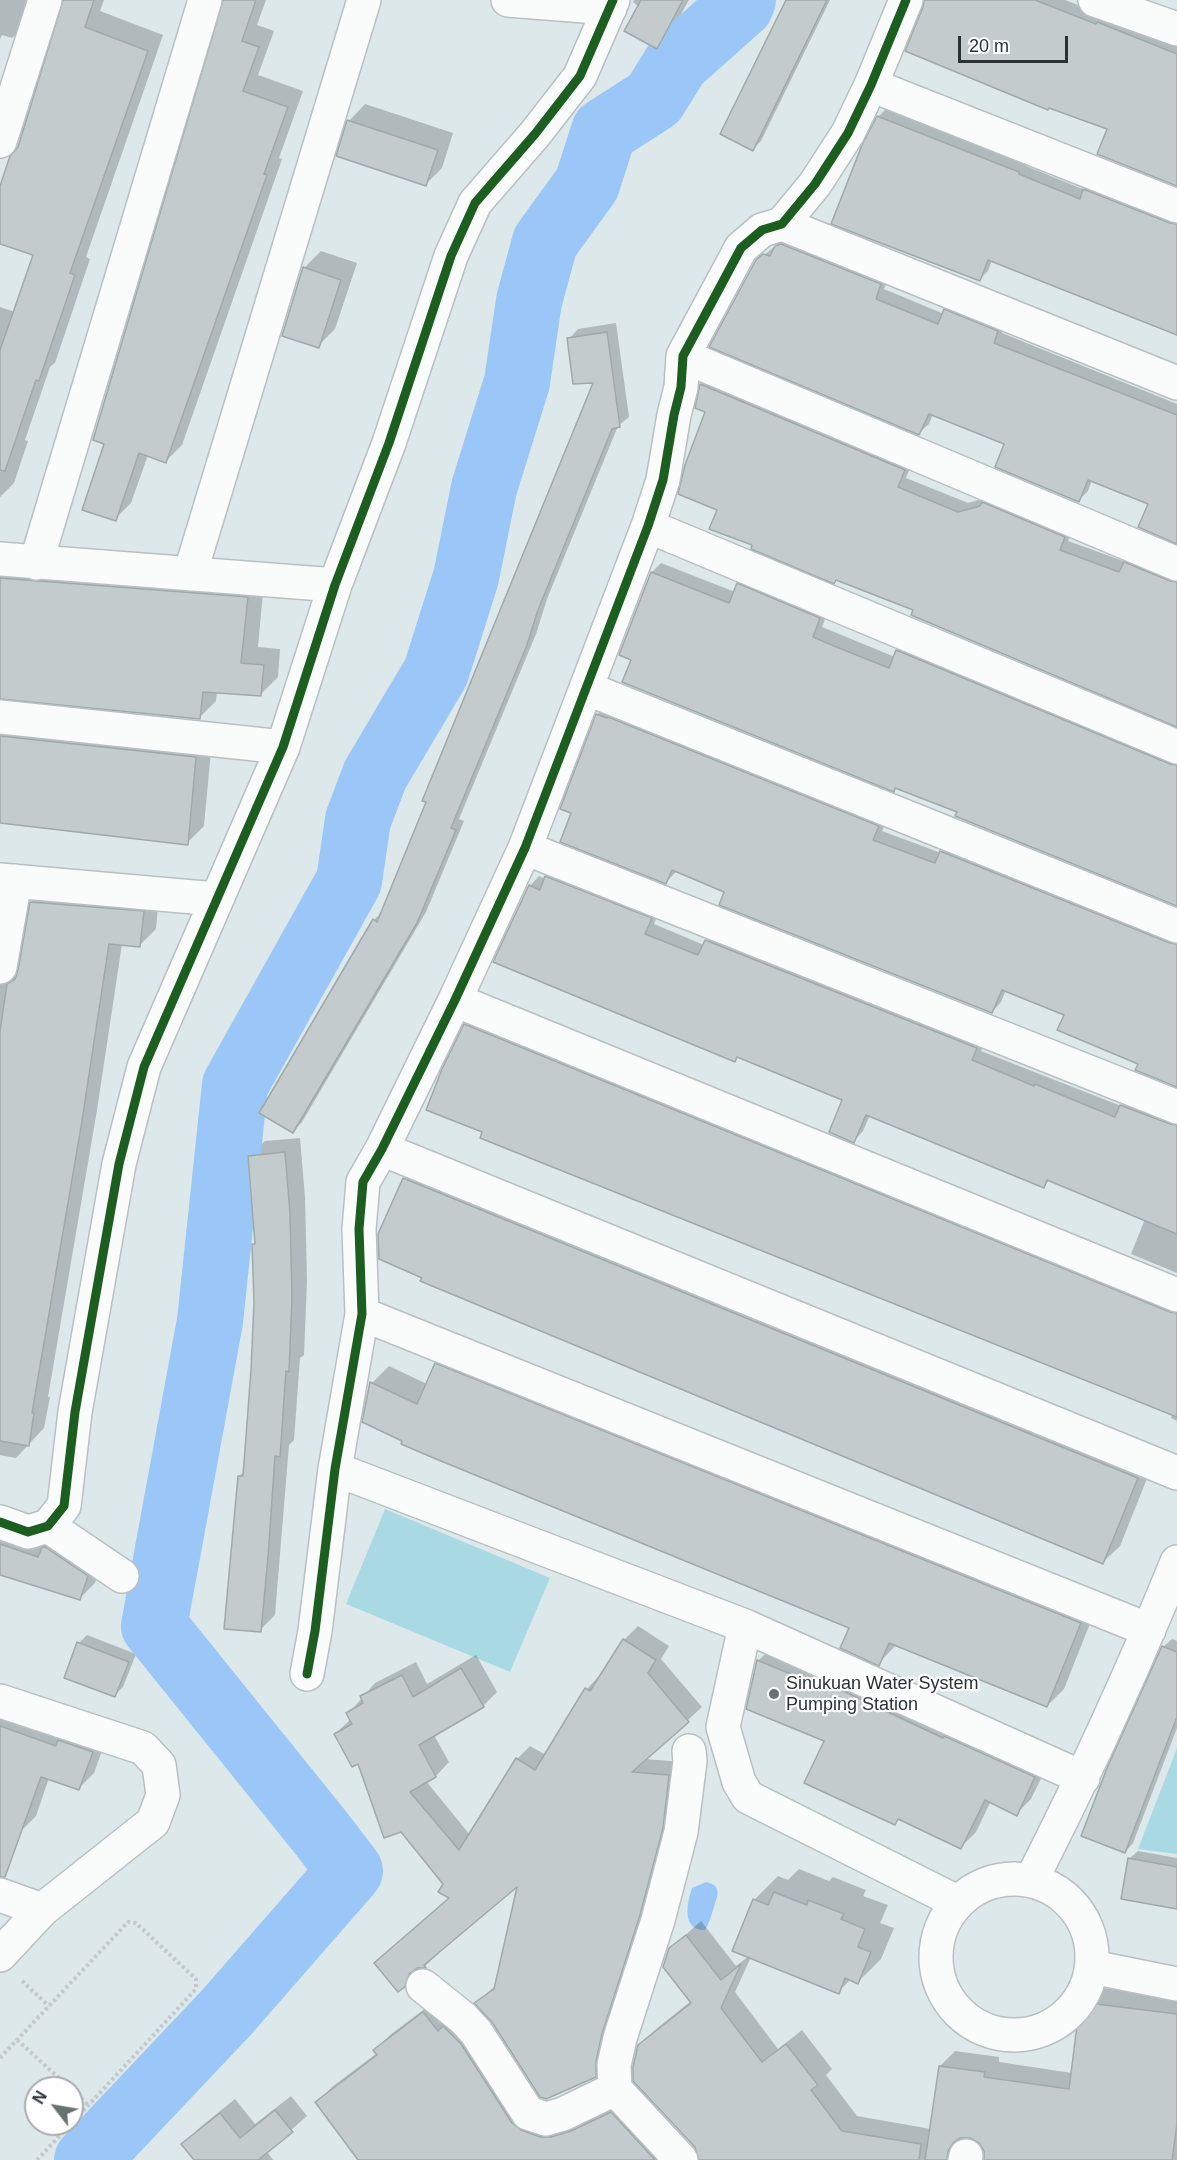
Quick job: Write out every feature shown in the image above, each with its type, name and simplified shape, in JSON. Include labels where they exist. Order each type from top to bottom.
[{"type":"street","points":[[0,141],[45,0]]},
{"type":"street","points":[[36,563],[205,0]]},
{"type":"street","points":[[190,574],[364,0]]},
{"type":"street","points":[[0,1522],[28,1532],[48,1526],[64,1506],[75,1412],[117,1175],[141,1078],[283,747],[335,585],[389,443],[451,256],[475,203],[535,134],[580,76],[611,4],[508,0]]},
{"type":"street","points":[[307,1674],[315,1631],[335,1469],[362,1314],[359,1229],[363,1182],[382,1149],[455,1000],[525,848],[648,526],[664,470],[681,387],[683,356],[741,248],[762,230],[782,224],[815,184],[848,133],[871,85],[906,0]]},
{"type":"street","points":[[1095,0],[1177,29]]},
{"type":"street","points":[[871,85],[1177,206]]},
{"type":"street","points":[[782,224],[1177,383]]},
{"type":"street","points":[[683,356],[1177,564]]},
{"type":"street","points":[[648,526],[1177,747]]},
{"type":"street","points":[[0,559],[335,585]]},
{"type":"street","points":[[586,688],[1177,926]]},
{"type":"street","points":[[0,717],[283,747]]},
{"type":"street","points":[[525,848],[1177,1107]]},
{"type":"street","points":[[0,967],[8,881],[216,899]]},
{"type":"street","points":[[455,1000],[1177,1295]]},
{"type":"street","points":[[382,1149],[1177,1473]]},
{"type":"street","points":[[362,1314],[1149,1630]]},
{"type":"street","points":[[335,1469],[745,1626],[1083,1778]]},
{"type":"street","points":[[48,1526],[122,1576]]},
{"type":"street","points":[[1032,1879],[1083,1778],[1177,1562]]},
{"type":"street","points":[[745,1626],[723,1727],[740,1782],[748,1797],[957,1902]]},
{"type":"street","points":[[0,1701],[143,1748],[159,1765],[163,1795],[153,1822],[42,1910],[0,1955]]},
{"type":"street","points":[[681,2160],[615,2089],[614,2066],[620,2038],[658,1920],[681,1832],[690,1761],[689,1751]]},
{"type":"street","points":[[1005,1878],[1032,1879],[1066,1897],[1088,1929],[1092,1967],[1082,1997],[1060,2021],[1031,2034],[999,2034],[977,2026],[957,2012],[943,1992],[936,1969],[936,1945],[943,1922],[957,1902],[979,1886],[1005,1878]]},
{"type":"street","points":[[0,1895],[42,1910]]},
{"type":"street","points":[[1092,1967],[1177,1984]]},
{"type":"street","points":[[423,1986],[463,2018],[476,2032],[528,2113],[546,2119],[563,2114],[615,2089]]},
{"type":"path","points":[[0,2058],[128,1922],[136,1923],[196,1979],[196,1989],[84,2109]]},
{"type":"path","points":[[17,2040],[57,2076]]},
{"type":"path","points":[[84,2101],[88,2105]]},
{"type":"path","points":[[37,2160],[59,2136]]},
{"type":"shaded area","points":[[385,1509],[550,1578],[510,1672],[346,1604]]},
{"type":"shaded area","points":[[1177,1748],[1177,1854],[1138,1849]]},
{"type":"water","points":[[706,1882],[715,1885],[718,1891],[705,1930],[692,1926],[689,1921],[688,1908],[692,1888]]},
{"type":"building","points":[[63,0],[94,0],[85,27],[148,51],[70,273],[75,275],[39,381],[36,380],[5,471],[0,470],[0,350],[33,255],[0,244],[0,186],[10,156],[18,147]]},
{"type":"building","points":[[223,0],[256,0],[242,41],[259,47],[243,91],[288,107],[264,174],[267,175],[166,463],[139,453],[116,521],[82,510],[104,444],[93,440]]},
{"type":"building","points":[[641,0],[683,0],[657,49],[624,31]]},
{"type":"building","points":[[786,0],[827,0],[753,151],[720,134]]},
{"type":"building","points":[[924,0],[1035,0],[1177,54],[1177,186],[1097,154],[1107,129],[1049,108],[1048,110],[905,51]]},
{"type":"building","points":[[877,116],[1019,172],[1019,174],[1080,199],[1083,189],[1177,224],[1177,335],[988,260],[980,281],[831,224],[862,145]]},
{"type":"building","points":[[347,120],[438,150],[426,186],[336,156]]},
{"type":"building","points":[[781,244],[881,284],[876,299],[938,324],[944,309],[998,331],[994,343],[1177,415],[1177,544],[1138,527],[1148,504],[1088,480],[1079,502],[995,467],[1004,444],[929,414],[919,435],[709,347],[756,260],[763,254],[770,256],[775,246]]},
{"type":"building","points":[[303,267],[341,280],[319,348],[282,336]]},
{"type":"building","points":[[607,332],[620,427],[612,429],[538,610],[527,645],[451,828],[456,830],[417,923],[293,1133],[259,1113],[373,919],[377,922],[426,802],[422,801],[593,383],[573,384],[567,338]]},
{"type":"building","points":[[700,384],[905,470],[898,487],[958,512],[980,506],[982,502],[1065,537],[1060,550],[1119,572],[1124,562],[1177,582],[1177,727],[911,615],[913,610],[836,580],[834,584],[751,549],[752,545],[709,529],[717,510],[678,494],[685,465],[705,412],[695,408]]},
{"type":"building","points":[[651,572],[729,603],[737,583],[820,618],[813,637],[834,646],[889,668],[896,650],[1177,765],[1177,906],[955,816],[957,812],[895,788],[894,792],[622,682],[631,660],[619,655]]},
{"type":"building","points":[[0,578],[248,597],[241,663],[264,665],[261,696],[203,692],[200,719],[0,699]]},
{"type":"building","points":[[596,714],[879,826],[873,840],[935,863],[940,851],[1177,944],[1177,1087],[1135,1070],[1138,1064],[1057,1030],[1064,1015],[1002,990],[992,1013],[719,905],[724,892],[672,870],[666,884],[560,842],[571,813],[560,809]]},
{"type":"building","points":[[0,736],[196,757],[188,845],[0,823]]},
{"type":"building","points":[[545,876],[652,918],[645,934],[698,955],[705,940],[977,1048],[972,1060],[1034,1086],[1035,1084],[1115,1117],[1120,1105],[1177,1125],[1177,1234],[1047,1180],[1044,1188],[866,1115],[854,1143],[829,1132],[842,1100],[737,1057],[735,1062],[493,962],[529,885],[540,890]]},
{"type":"building","points":[[30,902],[144,911],[140,947],[109,944],[81,1127],[32,1413],[34,1413],[29,1446],[0,1441],[0,1031],[7,984],[15,979],[18,970]]},
{"type":"building","points":[[464,1024],[1177,1313],[1177,1417],[480,1138],[482,1132],[426,1110],[442,1069]]},
{"type":"building","points":[[285,1152],[290,1213],[292,1297],[289,1372],[286,1371],[280,1457],[275,1456],[261,1632],[224,1629],[238,1476],[243,1476],[251,1370],[254,1302],[252,1244],[255,1244],[248,1156]]},
{"type":"building","points":[[403,1178],[1138,1478],[1103,1564],[420,1281],[422,1278],[379,1259],[378,1234]]},
{"type":"building","points":[[435,1363],[1081,1623],[1047,1707],[889,1643],[879,1666],[840,1648],[849,1628],[436,1459],[401,1444],[402,1441],[362,1422],[370,1382],[417,1404]]},
{"type":"building","points":[[0,1544],[38,1557],[42,1547],[45,1547],[88,1576],[80,1600],[0,1575]]},
{"type":"building","points":[[623,1639],[656,1660],[648,1673],[689,1722],[632,1772],[669,1775],[663,1828],[640,1915],[602,2034],[596,2061],[596,2077],[546,2099],[540,2097],[492,2022],[474,2003],[494,1989],[517,1887],[424,1965],[426,1968],[417,1968],[409,1974],[405,1987],[398,1992],[374,1963],[449,1898],[438,1892],[443,1884],[401,1832],[384,1838],[358,1764],[352,1767],[334,1734],[352,1724],[346,1713],[363,1703],[360,1696],[402,1675],[413,1697],[461,1668],[484,1707],[419,1745],[436,1777],[410,1792],[459,1850],[516,1758],[535,1770],[585,1688],[590,1691]]},
{"type":"building","points":[[77,1642],[129,1662],[115,1697],[64,1678]]},
{"type":"building","points":[[1162,1646],[1177,1652],[1177,1717],[1125,1853],[1081,1836],[1107,1768]]},
{"type":"building","points":[[757,1660],[822,1687],[824,1682],[943,1738],[944,1736],[1035,1777],[1017,1816],[985,1800],[961,1849],[898,1819],[895,1825],[804,1783],[824,1741],[746,1709]]},
{"type":"building","points":[[0,1726],[56,1746],[58,1740],[93,1752],[79,1790],[41,1777],[5,1877],[0,1877]]},
{"type":"building","points":[[1128,1858],[1177,1867],[1177,1909],[1121,1899]]},
{"type":"building","points":[[774,1892],[807,1905],[808,1900],[844,1914],[841,1919],[865,1929],[858,1947],[871,1952],[858,1984],[845,1978],[839,1994],[732,1951],[753,1899],[768,1905]]},
{"type":"building","points":[[686,1935],[721,1980],[741,1964],[721,2008],[762,2062],[786,2044],[818,2085],[811,2090],[842,2131],[921,2144],[919,2160],[699,2160],[695,2147],[633,2081],[633,2067],[638,2045],[691,2003],[663,1967],[669,1948]]},
{"type":"building","points":[[1080,2002],[1177,2014],[1177,2124],[1172,2160],[984,2160],[984,2151],[979,2143],[970,2138],[960,2138],[948,2151],[947,2160],[925,2160],[939,2066],[985,2072],[984,2077],[1069,2089]]},
{"type":"building","points":[[423,2012],[438,2031],[443,2026],[461,2044],[512,2123],[521,2130],[540,2137],[551,2137],[571,2131],[611,2112],[655,2160],[358,2160],[315,2102],[377,2055],[373,2050]]},
{"type":"building","points":[[275,2110],[293,2132],[258,2160],[194,2160],[181,2144],[220,2113],[240,2138]]},
{"type":"waterway","points":[[87,2160],[226,2013],[350,1871],[154,1626],[210,1321],[235,1085],[349,881],[358,820],[375,775],[436,672],[466,577],[484,488],[517,382],[529,301],[545,242],[587,184],[604,131],[654,99],[677,62],[741,5],[743,0]]},
{"type":"cycle path","points":[[0,1522],[28,1532],[48,1526],[64,1506],[75,1412],[119,1164],[144,1067],[283,747],[335,585],[389,443],[451,256],[475,203],[535,134],[580,76],[613,0]]},
{"type":"cycle path","points":[[307,1674],[315,1631],[335,1469],[362,1314],[359,1229],[363,1182],[382,1149],[455,1000],[525,848],[648,526],[663,480],[681,387],[683,356],[741,248],[762,230],[782,224],[815,184],[848,133],[871,85],[906,0]]},
{"type":"place","name":"Sinukuan Water System Pumping Station","points":[[774,1694]]}]
